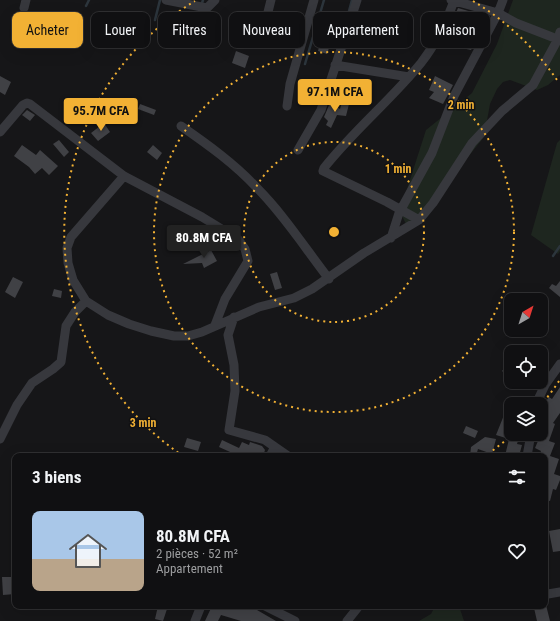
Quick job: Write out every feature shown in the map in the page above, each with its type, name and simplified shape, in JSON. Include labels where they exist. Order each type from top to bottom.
[{"type":"street","points":[[166,0],[207,8],[215,0]]},
{"type":"street","points":[[268,12],[271,0]]},
{"type":"street","points":[[287,106],[290,84],[314,0]]},
{"type":"street","points":[[298,150],[321,110],[357,0]]},
{"type":"street","points":[[124,176],[71,237],[67,248],[68,263],[74,280],[86,301],[129,324],[174,336],[188,336],[202,332],[259,307],[294,298],[419,220],[433,203],[472,143],[502,111],[533,85],[559,37],[516,23],[498,12],[452,0],[438,38],[422,62],[349,138],[323,171],[401,209],[419,220]]},
{"type":"street","points":[[391,238],[401,209],[432,153],[454,96],[503,0]]},
{"type":"street","points":[[336,65],[409,77]]},
{"type":"street","points":[[0,132],[23,105],[27,103],[30,104],[124,176],[214,225],[238,240],[245,249],[248,260],[225,299],[215,325]]},
{"type":"street","points":[[181,126],[219,154],[256,187],[282,216],[328,278]]},
{"type":"street","points":[[0,439],[17,405],[32,383],[61,362],[66,326],[75,312],[86,301]]},
{"type":"street","points":[[234,317],[228,335],[234,365],[235,391],[229,430],[265,440],[273,451]]},
{"type":"street","points":[[539,397],[545,385],[560,364]]},
{"type":"street","points":[[528,453],[530,441]]},
{"type":"street","points":[[548,594],[560,592]]},
{"type":"street","points":[[195,621],[200,609]]},
{"type":"street","points":[[271,609],[295,621]]},
{"type":"street","points":[[347,621],[357,609]]},
{"type":"shaded area","points":[[513,0],[560,0],[560,75],[548,85],[537,90],[510,80],[503,82],[497,89],[490,104],[484,137],[412,227],[406,224],[402,216],[407,189],[426,130],[472,93],[497,44]]},
{"type":"shaded area","points":[[560,140],[560,251],[558,254],[531,235],[557,143]]},
{"type":"shaded area","points":[[434,609],[460,609],[464,621],[419,621],[431,614]]},
{"type":"building","points":[[458,8],[472,12],[456,12]]},
{"type":"building","points":[[319,48],[329,48],[327,54],[318,51]]},
{"type":"building","points":[[462,48],[472,48],[471,50]]},
{"type":"building","points":[[236,51],[249,56],[245,68],[232,63]]},
{"type":"building","points":[[0,76],[11,82],[5,95],[0,92]]},
{"type":"building","points":[[435,76],[453,85],[443,104],[429,98],[434,92],[429,90]]},
{"type":"building","points":[[342,102],[349,104],[346,116],[337,115],[331,128],[326,125],[328,121],[324,117],[330,103],[340,109]]},
{"type":"building","points":[[140,104],[156,110],[154,115],[138,109]]},
{"type":"building","points":[[27,110],[35,115],[30,121],[22,115]]},
{"type":"building","points":[[104,123],[110,132],[98,141],[91,133]]},
{"type":"building","points":[[59,140],[69,152],[64,157],[53,144]]},
{"type":"building","points":[[22,145],[36,155],[40,150],[58,166],[49,175],[42,168],[35,174],[29,167],[14,156]]},
{"type":"building","points":[[153,145],[162,153],[157,160],[147,152]]},
{"type":"building","points":[[211,250],[217,261],[204,268],[202,263],[183,264]]},
{"type":"building","points":[[277,272],[282,288],[275,290],[270,274]]},
{"type":"building","points":[[13,277],[23,282],[15,298],[5,292]]},
{"type":"building","points":[[560,281],[560,297],[549,288],[552,284],[556,286]]},
{"type":"building","points":[[54,289],[62,291],[61,298],[52,296]]},
{"type":"building","points":[[560,387],[560,413],[553,423],[555,424],[549,441],[555,443],[550,456],[559,459],[554,474],[560,476],[560,480],[556,490],[553,489],[550,501],[548,501],[548,453],[540,453],[541,451],[535,448],[538,441],[548,441],[549,397],[552,399]]},
{"type":"building","points":[[504,415],[504,431],[504,437],[496,435]]},
{"type":"building","points":[[466,426],[478,431],[475,438],[463,433]]},
{"type":"building","points":[[485,437],[496,439],[492,453],[478,449],[477,453],[470,453],[471,447]]},
{"type":"building","points":[[187,438],[201,442],[198,451],[184,447]]},
{"type":"building","points":[[222,440],[239,448],[242,442],[249,445],[250,442],[262,446],[265,450],[264,453],[232,453],[219,447]]},
{"type":"building","points":[[509,441],[518,441],[517,444],[522,445],[520,453],[506,453]]},
{"type":"building","points":[[560,529],[560,551],[553,552],[549,531]]},
{"type":"building","points":[[2,577],[12,577],[12,594],[3,595]]},
{"type":"building","points":[[157,609],[167,609],[163,621],[155,619]]},
{"type":"building","points":[[211,609],[255,609],[276,621],[241,621],[221,615],[218,621],[205,621]]},
{"type":"building","points":[[534,609],[547,609],[550,621],[537,621]]},
{"type":"waterway","points":[[86,6],[89,0]]},
{"type":"waterway","points":[[155,20],[160,0]]},
{"type":"waterway","points":[[199,12],[203,0]]},
{"type":"waterway","points":[[305,64],[324,0]]},
{"type":"waterway","points":[[349,11],[352,0]]},
{"type":"waterway","points":[[553,256],[560,246]]}]
